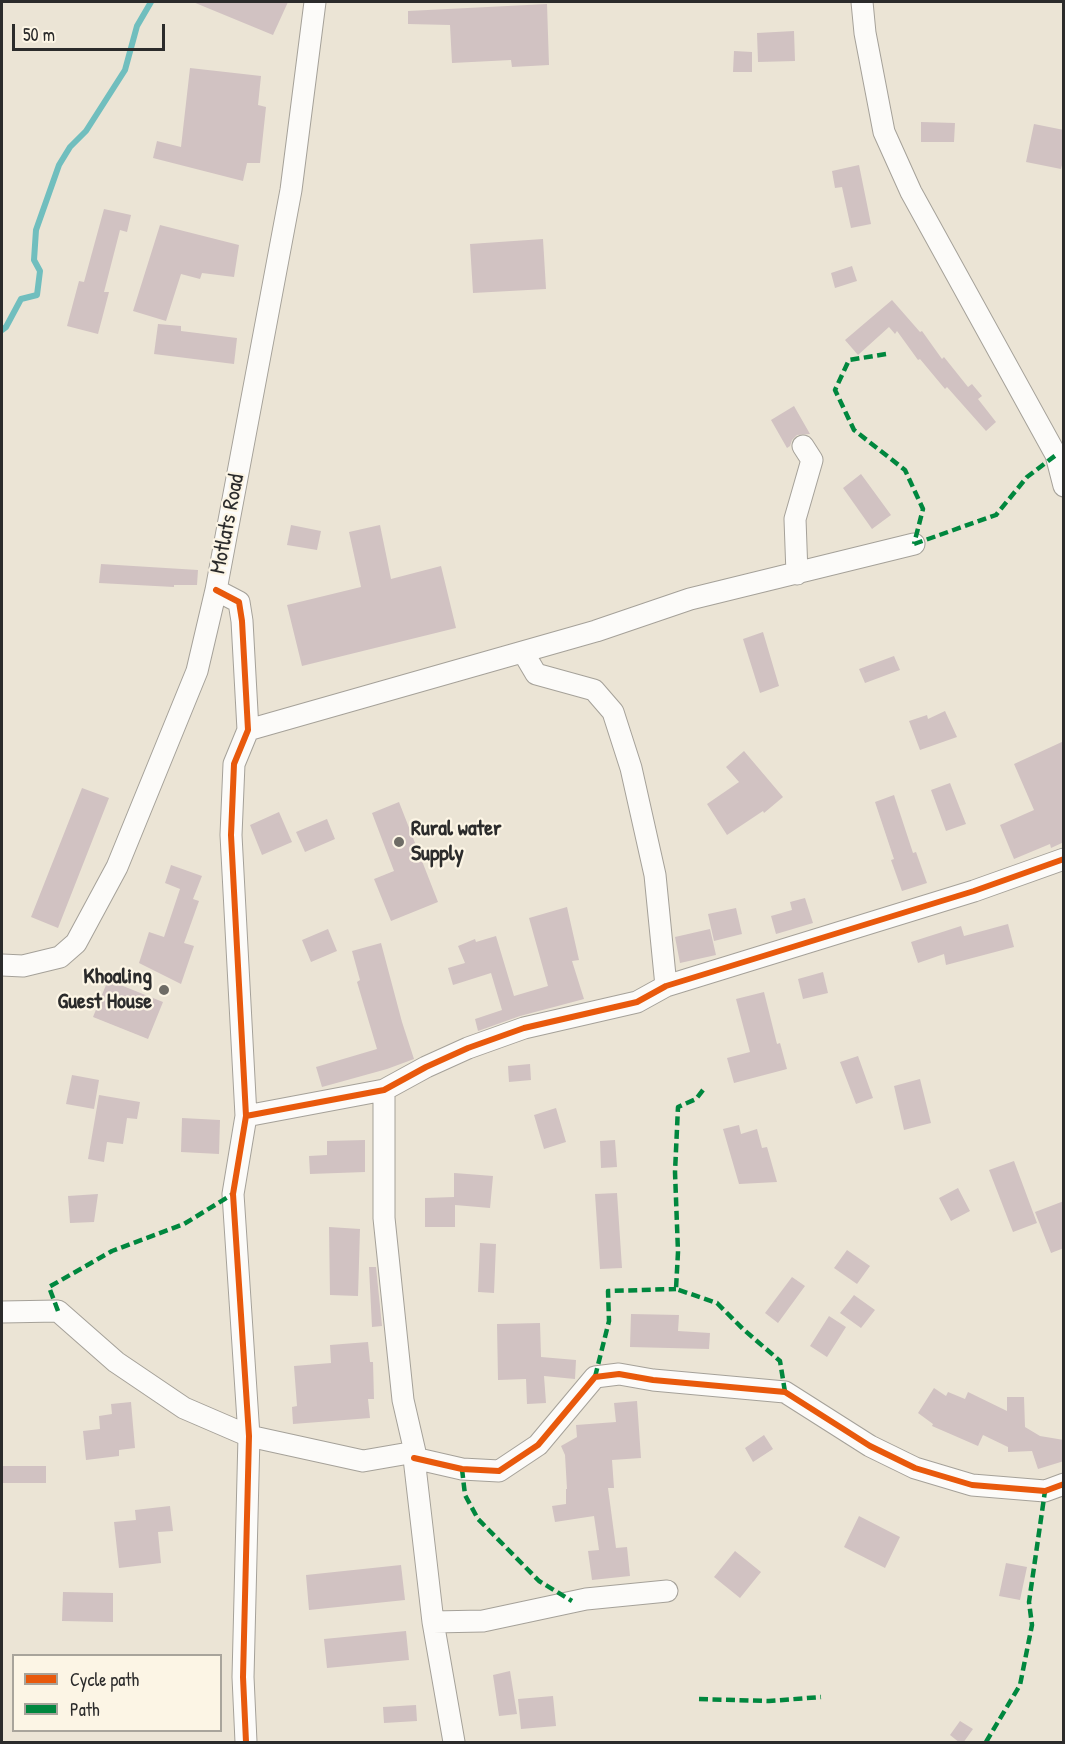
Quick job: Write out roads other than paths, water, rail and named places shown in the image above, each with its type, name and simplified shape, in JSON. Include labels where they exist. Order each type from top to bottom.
[{"type":"street","name":"Motlats Road","points":[[2,965],[23,966],[60,957],[76,943],[122,856],[197,671],[216,590],[291,190],[315,2]]},
{"type":"street","points":[[862,2],[865,33],[884,132],[911,192],[1056,454],[1064,486]]},
{"type":"street","points":[[796,574],[795,519],[812,460],[803,446]]},
{"type":"street","points":[[248,730],[596,631],[690,599],[914,544]]},
{"type":"street","points":[[216,590],[238,602],[242,621],[248,730],[234,764],[231,835],[246,1116],[233,1194],[249,1436],[243,1677],[246,1743]]},
{"type":"street","points":[[523,652],[536,674],[594,690],[613,712],[631,768],[655,875],[666,986]]},
{"type":"street","points":[[246,1116],[384,1090],[426,1067],[524,1028],[637,1002],[666,986],[974,891],[1064,859]]},
{"type":"street","points":[[384,1090],[384,1218],[403,1400],[414,1455],[433,1622],[454,1743]]},
{"type":"street","points":[[2,1312],[58,1311],[116,1362],[184,1408],[249,1436],[363,1461],[414,1455],[462,1469],[499,1471],[538,1445],[595,1377],[619,1374],[652,1380],[785,1392],[870,1446],[906,1464],[972,1485],[1045,1491],[1064,1484]]},
{"type":"street","points":[[433,1622],[483,1620],[586,1599],[667,1590]]},
{"type":"waterway","points":[[2,330],[6,327],[21,299],[37,295],[40,271],[34,260],[36,230],[59,165],[70,147],[86,131],[125,70],[137,26],[151,2]]},
{"type":"place","name":"Rural water Supply","points":[[399,842]]},
{"type":"place","name":"Khoaling Guest House","points":[[164,990]]}]
